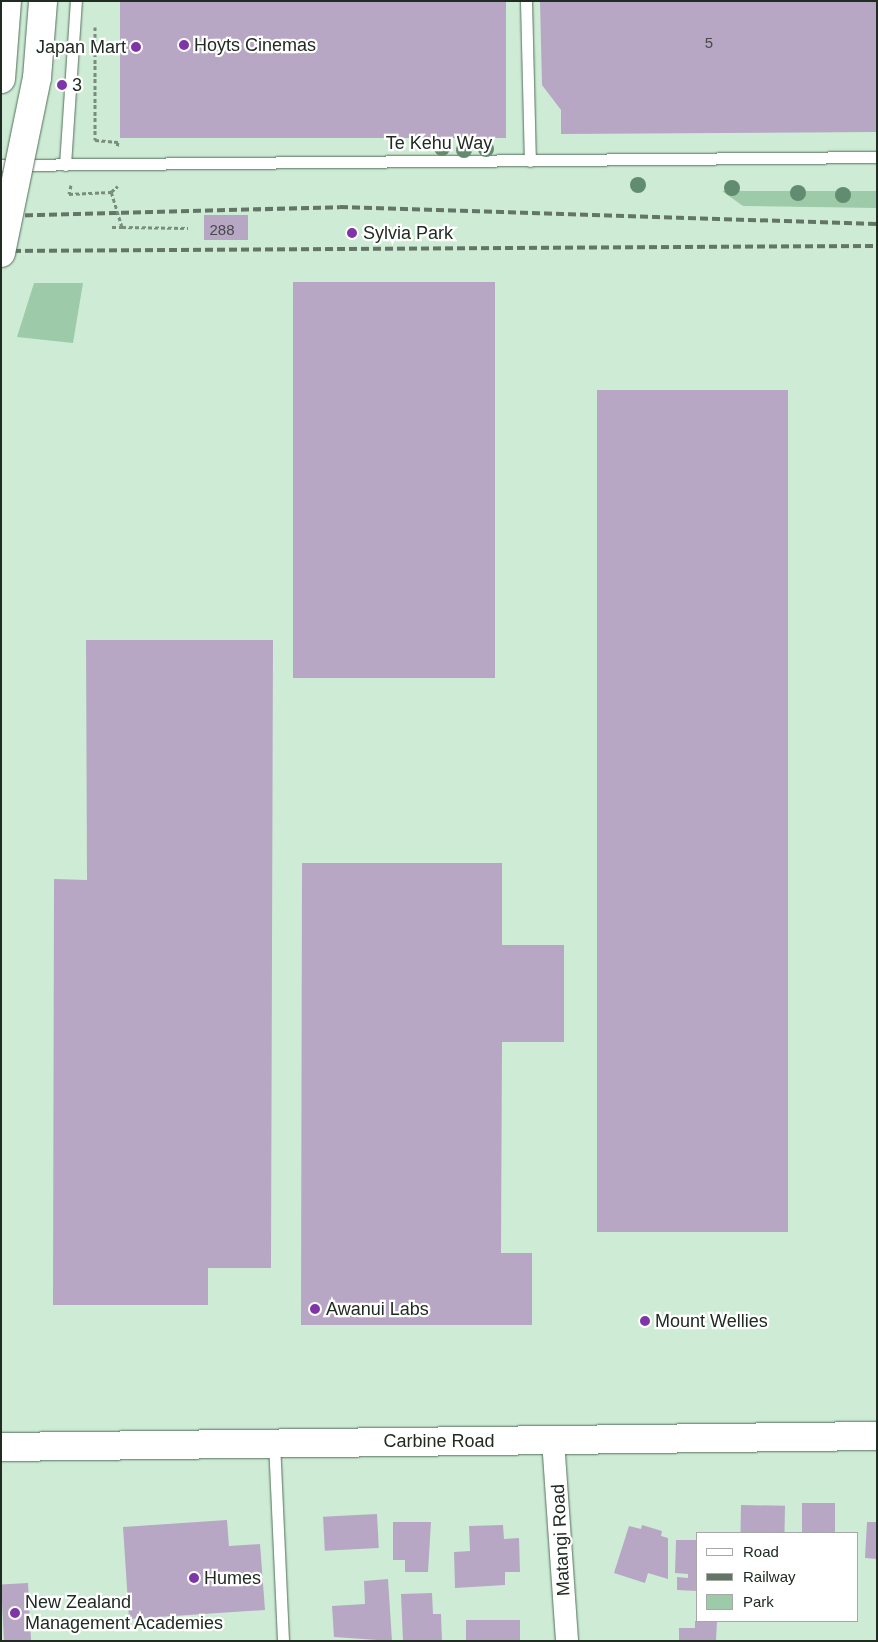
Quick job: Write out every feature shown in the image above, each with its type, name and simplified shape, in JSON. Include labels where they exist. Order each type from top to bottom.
[{"type":"main road","points":[[1,79],[7,1]]},
{"type":"main road","points":[[1,253],[37,78],[43,1]]},
{"type":"main road","name":"Carbine Road","points":[[1,1447],[274,1442],[877,1436]]},
{"type":"street","name":"Matangi Road","points":[[553,1440],[567,1641]]},
{"type":"lane","points":[[64,165],[76,1]]},
{"type":"lane","points":[[526,1],[530,161]]},
{"type":"lane","name":"Te Kehu Way","points":[[1,165],[877,157]]},
{"type":"lane","points":[[274,1442],[283,1641]]},
{"type":"path","points":[[95,21],[95,140],[118,142],[117,148]]},
{"type":"path","points":[[78,185],[69,185],[69,194],[110,192],[118,186]]},
{"type":"path","points":[[110,192],[122,227]]},
{"type":"path","points":[[112,227],[188,228]]},
{"type":"green space","points":[[722,191],[877,191],[877,208],[743,206]]},
{"type":"green space","points":[[34,283],[83,283],[73,343],[17,337]]},
{"type":"building","points":[[120,1],[506,1],[506,138],[120,138]]},
{"type":"building","points":[[540,1],[877,1],[877,132],[561,134],[561,110],[542,85]]},
{"type":"building","points":[[204,215],[248,215],[248,240],[204,240]]},
{"type":"building","points":[[293,282],[495,282],[495,678],[293,678]]},
{"type":"building","points":[[597,390],[788,390],[788,1232],[597,1232]]},
{"type":"building","points":[[86,640],[273,640],[271,1268],[208,1268],[208,1305],[53,1305],[54,879],[87,880]]},
{"type":"building","points":[[302,863],[502,863],[502,945],[564,945],[564,1042],[502,1042],[501,1253],[532,1253],[532,1325],[301,1325]]},
{"type":"building","points":[[802,1503],[835,1503],[835,1532],[802,1532]]},
{"type":"building","points":[[741,1505],[785,1506],[785,1532],[741,1532]]},
{"type":"building","points":[[377,1514],[379,1548],[325,1551],[323,1517]]},
{"type":"building","name":"Humes","points":[[227,1520],[229,1546],[260,1544],[265,1610],[129,1619],[123,1527]]},
{"type":"building","points":[[393,1522],[431,1522],[428,1572],[405,1572],[405,1560],[393,1560]]},
{"type":"building","points":[[867,1522],[877,1522],[877,1559],[865,1558]]},
{"type":"building","points":[[503,1525],[504,1539],[519,1538],[520,1572],[505,1572],[505,1585],[455,1588],[454,1552],[470,1551],[469,1526]]},
{"type":"building","points":[[642,1525],[662,1531],[661,1536],[668,1538],[668,1579],[648,1573],[645,1583],[614,1573],[629,1526],[641,1529]]},
{"type":"building","points":[[676,1540],[696,1540],[696,1591],[677,1590],[677,1577],[688,1578],[688,1574],[675,1573]]},
{"type":"building","points":[[388,1579],[392,1641],[334,1637],[332,1606],[365,1604],[364,1581]]},
{"type":"building","name":"New Zealand Management Academies","points":[[28,1583],[31,1641],[4,1641],[1,1584]]},
{"type":"building","points":[[432,1593],[433,1614],[441,1614],[442,1641],[403,1641],[401,1594]]},
{"type":"building","points":[[466,1620],[520,1620],[520,1641],[466,1641]]},
{"type":"building","points":[[695,1621],[717,1622],[716,1641],[679,1641],[679,1628],[695,1628]]},
{"type":"railway","points":[[1,216],[340,207],[877,224]]},
{"type":"railway","points":[[1,251],[877,246]]},
{"type":"place","name":"Hoyts Cinemas","points":[[184,45]]},
{"type":"place","name":"Japan Mart","points":[[136,47]]},
{"type":"place","name":"3","points":[[62,85]]},
{"type":"place","name":"Sylvia Park","points":[[352,233]]},
{"type":"place","name":"Awanui Labs","points":[[315,1309]]},
{"type":"place","name":"Mount Wellies","points":[[645,1321]]},
{"type":"place","name":"Humes","points":[[194,1578]]},
{"type":"place","name":"New Zealand Management Academies","points":[[15,1613]]}]
